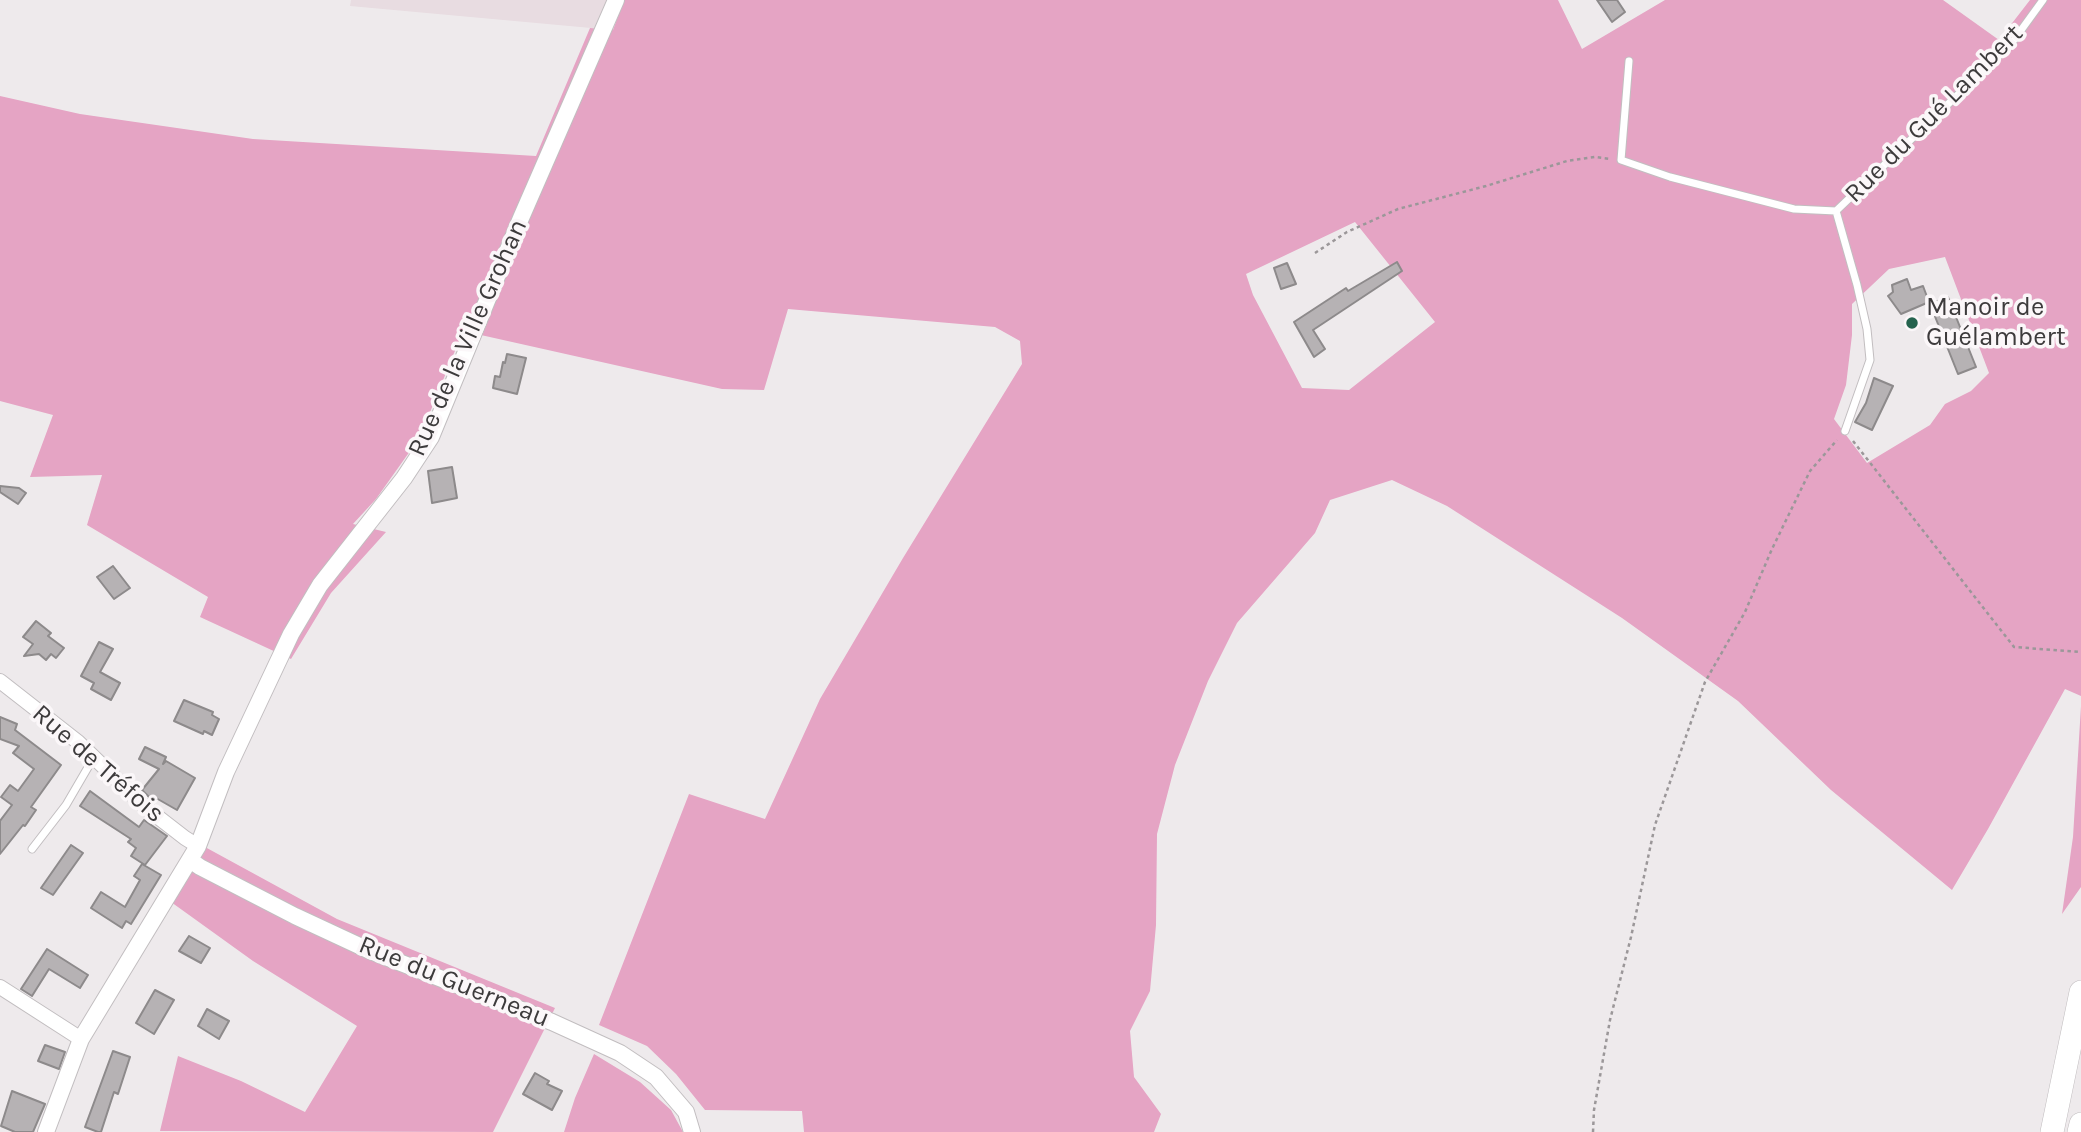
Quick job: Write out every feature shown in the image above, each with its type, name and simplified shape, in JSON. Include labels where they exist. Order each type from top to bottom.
[{"type":"highway","points":[[2052,1132],[2081,992]]},
{"type":"highway","points":[[2079,1132],[2081,1124]]},
{"type":"street","name":"Rue de la Ville Grohan","points":[[46,1132],[81,1039],[194,853],[226,772],[291,634],[320,585],[404,478],[431,437],[521,218],[616,0]]},
{"type":"street","name":"Rue de Tréfois","points":[[0,681],[78,742],[145,807],[185,838],[194,853]]},
{"type":"street","name":"Rue du Guerneau","points":[[194,853],[200,867],[295,916],[368,950],[552,1022],[620,1053],[656,1077],[685,1112],[692,1132]]},
{"type":"street","points":[[0,988],[81,1039]]},
{"type":"lane","name":"Rue du Gué Lambert","points":[[1845,431],[1870,360],[1867,329],[1857,285],[1836,211],[2011,44],[2043,0]]},
{"type":"lane","points":[[1629,61],[1621,160],[1670,177],[1794,209],[1836,211]]},
{"type":"lane","points":[[32,849],[66,806],[94,757]]},
{"type":"path","points":[[1315,253],[1347,232],[1398,209],[1566,162],[1595,157],[1621,160]]},
{"type":"path","points":[[1592,1132],[1610,1020],[1655,825],[1705,682],[1745,612],[1810,471],[1845,431],[2014,647],[2081,652]]},
{"type":"shaded area","points":[[351,0],[624,0],[613,30],[350,6]]},
{"type":"shaded area","points":[[624,0],[1558,0],[1582,49],[1665,0],[1943,0],[1999,40],[2030,0],[2081,0],[2081,696],[2065,689],[1952,890],[1831,790],[1738,701],[1622,618],[1447,506],[1392,480],[1330,500],[1315,533],[1237,623],[1208,681],[1175,765],[1157,834],[1156,925],[1150,991],[1130,1031],[1134,1077],[1161,1114],[1154,1132],[804,1132],[802,1111],[705,1110],[676,1074],[647,1046],[599,1025],[689,794],[765,819],[820,699],[1022,364],[1020,341],[995,327],[788,309],[764,390],[722,389],[463,331],[420,437],[376,499],[353,524],[386,532],[331,593],[291,659],[200,617],[208,597],[87,525],[102,475],[30,477],[53,415],[0,401],[0,96],[80,114],[253,139],[536,156],[590,28],[613,30]],"holes":[[[1355,222],[1435,322],[1349,390],[1302,388],[1253,295],[1246,274]],[[1945,257],[1989,373],[1971,391],[1945,404],[1930,425],[1867,463],[1834,419],[1846,385],[1852,335],[1852,304],[1889,269]]]},
{"type":"shaded area","points":[[2081,706],[2081,887],[2062,914],[2073,837]]},
{"type":"shaded area","points":[[205,847],[337,919],[555,1008],[493,1132],[160,1131],[178,1056],[241,1081],[305,1112],[357,1026],[253,961],[171,902]]},
{"type":"shaded area","points":[[594,1054],[640,1082],[671,1110],[683,1132],[564,1132]]},
{"type":"building","points":[[1597,0],[1617,0],[1625,12],[1612,22]]},
{"type":"building","points":[[1397,262],[1402,271],[1313,330],[1325,349],[1314,357],[1294,322],[1346,288],[1348,291]]},
{"type":"building","points":[[1287,263],[1296,284],[1281,289],[1274,268]]},
{"type":"building","points":[[1907,279],[1911,290],[1923,286],[1929,302],[1901,314],[1888,296],[1893,292],[1892,285]]},
{"type":"building","points":[[1948,297],[1976,367],[1958,374],[1930,304]]},
{"type":"building","points":[[507,354],[526,358],[517,394],[493,388],[495,376],[500,377]]},
{"type":"building","points":[[1874,378],[1893,386],[1872,430],[1855,422],[1866,403]]},
{"type":"building","points":[[452,467],[457,498],[432,503],[428,471]]},
{"type":"building","points":[[0,486],[19,488],[26,493],[18,504],[0,492]]},
{"type":"building","points":[[113,566],[130,588],[114,599],[97,577]]},
{"type":"building","points":[[36,621],[51,633],[48,636],[64,648],[56,658],[51,654],[46,660],[39,654],[24,656],[33,644],[23,637]]},
{"type":"building","points":[[99,642],[113,649],[100,672],[120,683],[111,700],[91,689],[94,683],[81,676]]},
{"type":"building","points":[[184,700],[213,712],[212,715],[219,719],[212,735],[204,731],[203,734],[174,721]]},
{"type":"building","points":[[0,717],[17,724],[15,730],[61,765],[31,807],[36,810],[0,854],[0,821],[12,805],[1,797],[10,785],[18,791],[34,769],[13,753],[19,746],[0,739]]},
{"type":"building","points":[[145,747],[166,757],[163,764],[166,761],[195,778],[177,810],[156,798],[154,802],[142,790],[159,769],[139,759]]},
{"type":"building","points":[[90,791],[139,827],[144,820],[167,836],[145,865],[131,856],[136,848],[128,842],[131,839],[80,806]]},
{"type":"building","points":[[71,845],[83,853],[53,895],[41,888]]},
{"type":"building","points":[[142,864],[161,875],[131,924],[126,921],[122,928],[91,908],[101,892],[125,907],[140,880],[134,876]]},
{"type":"building","points":[[189,936],[210,948],[201,963],[179,951]]},
{"type":"building","points":[[47,949],[88,975],[80,988],[49,969],[32,996],[21,989]]},
{"type":"building","points":[[155,990],[174,1000],[154,1034],[136,1023]]},
{"type":"building","points":[[207,1009],[229,1021],[219,1039],[198,1026]]},
{"type":"building","points":[[45,1045],[65,1052],[59,1069],[38,1061]]},
{"type":"building","points":[[113,1051],[130,1057],[118,1094],[114,1092],[101,1132],[98,1132],[85,1127]]},
{"type":"building","points":[[535,1073],[549,1081],[547,1084],[562,1091],[552,1110],[523,1094]]},
{"type":"building","points":[[12,1091],[45,1104],[33,1132],[15,1132],[1,1126]]},
{"type":"place","name":"Manoir de Guélambert","points":[[1912,323]]}]
